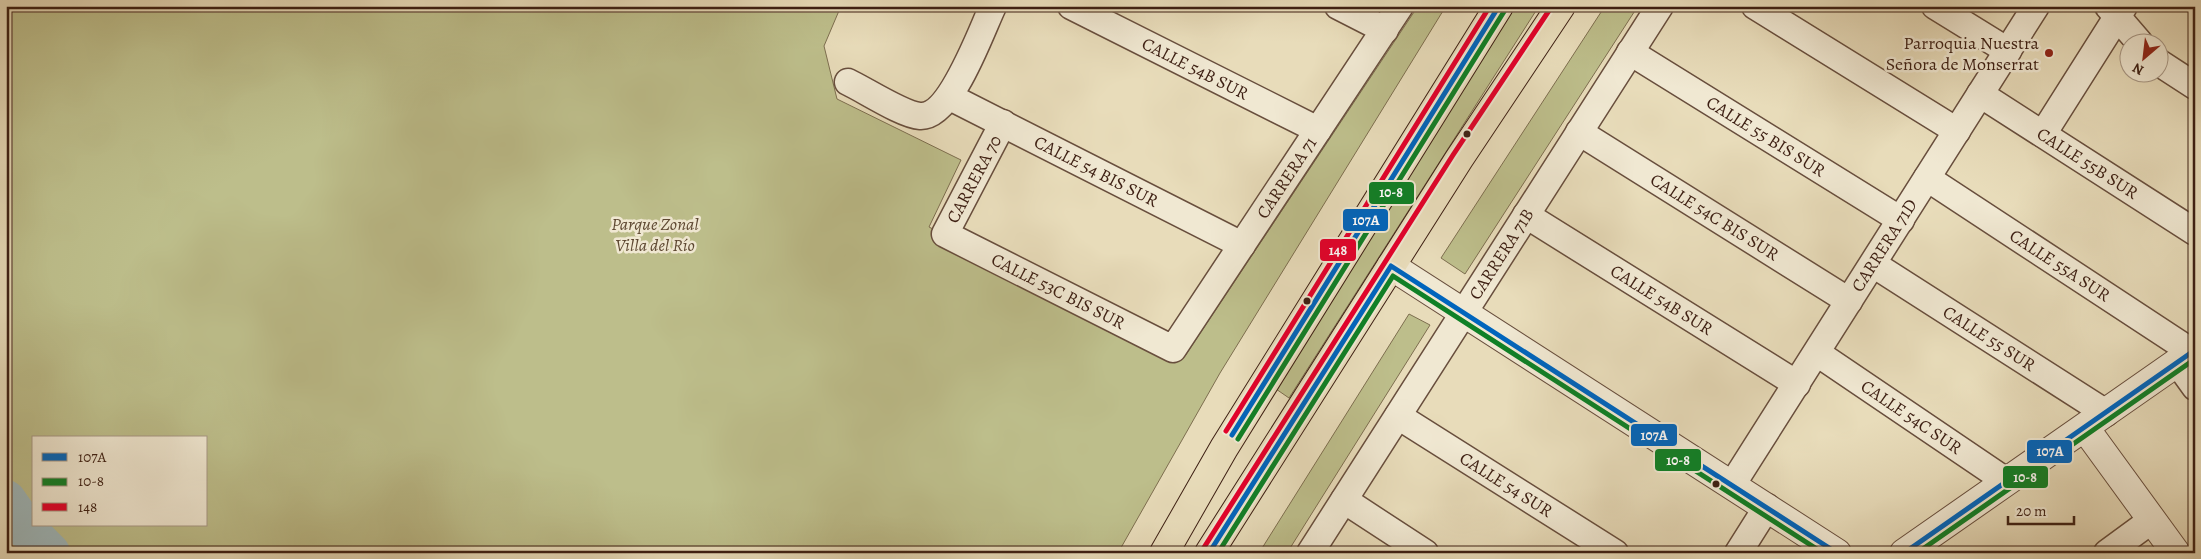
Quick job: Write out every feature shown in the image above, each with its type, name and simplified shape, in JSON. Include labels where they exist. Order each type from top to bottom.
[{"type":"main road","points":[[1164,553],[1224,448],[1499,6]]},
{"type":"main road","points":[[1209,553],[1391,266],[1561,6]]},
{"type":"street","points":[[848,82],[898,108],[920,116],[933,114],[950,97],[993,6]]},
{"type":"street","name":"CALLE 54B SUR","points":[[1071,6],[1318,130]]},
{"type":"street","points":[[1338,6],[1384,30]]},
{"type":"street","name":"CARRERA 71","points":[[1172,350],[1400,6]]},
{"type":"street","name":"CARRERA 71B","points":[[1310,553],[1660,6]]},
{"type":"street","points":[[1755,6],[1957,131]]},
{"type":"street","points":[[1935,6],[2008,51]]},
{"type":"street","name":"CARRERA 71D","points":[[1732,485],[2036,6]]},
{"type":"street","points":[[2043,134],[2116,9],[2133,32]]},
{"type":"street","name":"CALLE 55 BIS SUR","points":[[1630,52],[1901,220]]},
{"type":"street","points":[[2168,68],[2195,86]]},
{"type":"street","name":"CALLE 55B SUR","points":[[1980,94],[2195,232]]},
{"type":"street","name":"CALLE 54 BIS SUR","points":[[950,97],[1242,245]]},
{"type":"street","name":"CARRERA 70","points":[[945,234],[1003,124]]},
{"type":"street","name":"CALLE 54C BIS SUR","points":[[1579,132],[1849,302]]},
{"type":"street","name":"CALLE 55A SUR","points":[[1927,178],[2188,355],[2195,387]]},
{"type":"street","name":"CALLE 54B SUR","points":[[1526,215],[1797,384]]},
{"type":"street","name":"CALLE 53C BIS SUR","points":[[945,234],[1172,350]]},
{"type":"street","name":"CALLE 55 SUR","points":[[1873,264],[2095,420],[2152,520],[2176,553]]},
{"type":"street","points":[[1391,266],[1837,553]]},
{"type":"street","name":"CALLE 54C SUR","points":[[1816,353],[2006,481]]},
{"type":"street","points":[[1904,553],[2188,355]]},
{"type":"street","name":"CALLE 54 SUR","points":[[1398,416],[1615,553]]},
{"type":"street","points":[[1344,500],[1425,553]]},
{"type":"street","points":[[1738,553],[1767,508]]},
{"type":"street","points":[[2107,553],[2152,520]]},
{"type":"green space","name":"Parque Zonal Villa del Río","points":[[6,6],[841,6],[824,46],[837,99],[961,160],[929,227],[1185,356],[1418,6],[1446,6],[1220,373],[1118,553],[6,553]]},
{"type":"green space","points":[[1516,6],[1539,6],[1289,398],[1276,389],[1396,191]]},
{"type":"green space","points":[[1605,6],[1638,6],[1465,274],[1441,258]]},
{"type":"green space","points":[[1409,314],[1430,325],[1287,553],[1259,553]]},
{"type":"waterway","points":[[6,500],[27,530],[50,553]]},
{"type":"transit line","name":"148","points":[[1226,431],[1490,6]]},
{"type":"transit line","name":"107A","points":[[1232,435],[1499,6]]},
{"type":"transit line","name":"148","points":[[1203,549],[1453,155],[1552,6]]},
{"type":"transit line","name":"10-8","points":[[1238,439],[1505,10]]},
{"type":"transit line","name":"107A","points":[[1209,553],[1391,266],[1837,553]]},
{"type":"transit line","name":"10-8","points":[[1218,553],[1393,276],[1823,553]]},
{"type":"transit line","name":"107A","points":[[1904,553],[2195,350]]},
{"type":"transit line","name":"10-8","points":[[1917,553],[2195,359]]},
{"type":"place","name":"Parroquia Nuestra Señora de Monserrat","points":[[2049,53]]}]
